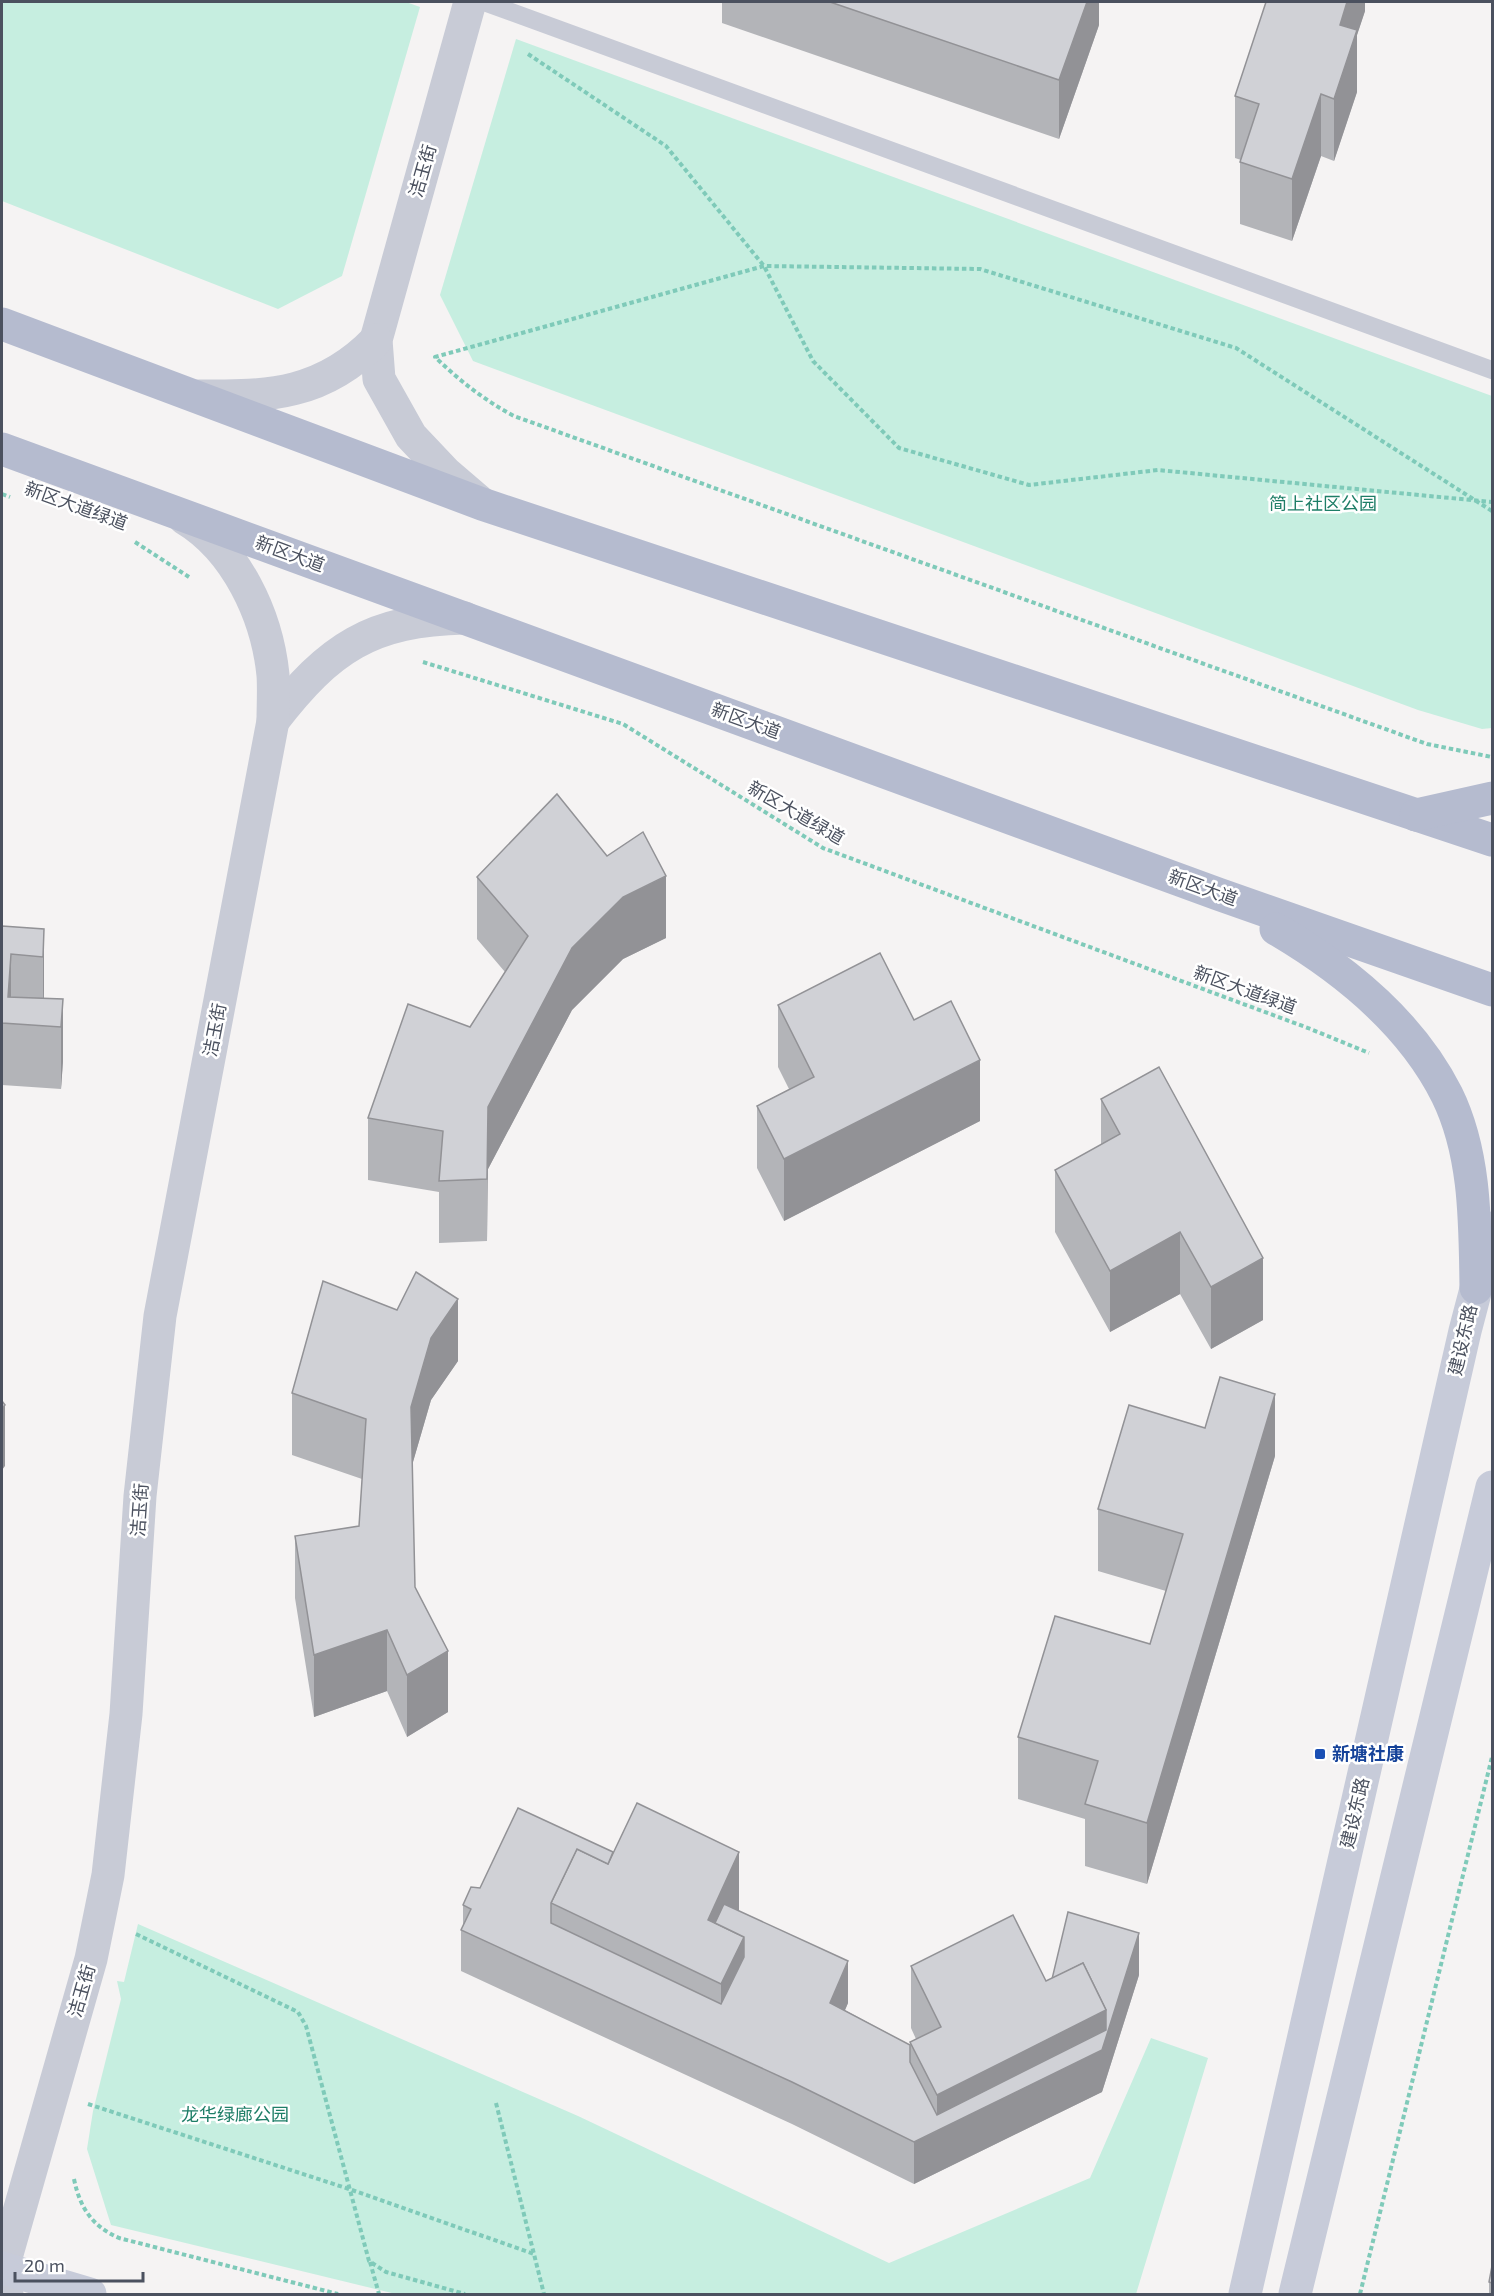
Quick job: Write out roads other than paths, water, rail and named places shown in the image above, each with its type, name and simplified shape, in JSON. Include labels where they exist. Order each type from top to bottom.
[{"type":"main road","points":[[2,324],[482,504],[1492,840]]},
{"type":"main road","name":"新区大道","points":[[2,448],[1218,894],[1492,990]]},
{"type":"main road","points":[[1416,815],[1492,798]]},
{"type":"main road","points":[[1218,894],[1303,945],[1346,976],[1392,1019],[1431,1067],[1448,1097],[1467,1163],[1475,1213],[1476,1288]]},
{"type":"main road","name":"建设东路","points":[[1245,2295],[1476,1288],[1492,1228]]},
{"type":"main road","points":[[1295,2295],[1492,1487]]},
{"type":"main road","points":[[4,2277],[90,2295]]},
{"type":"street","name":"洁玉街","points":[[470,2],[376,340],[379,379],[411,436],[446,473],[482,504]]},
{"type":"street","points":[[194,396],[252,397],[288,392],[315,384],[361,356],[376,340]]},
{"type":"street","name":"洁玉街","points":[[4,2277],[91,1959],[108,1875],[118,1798],[140,1497],[159,1327],[273,721],[273,675],[268,646],[261,619],[245,585],[221,549],[196,525],[170,510]]},
{"type":"street","points":[[273,721],[301,684],[328,660],[367,635],[426,618],[465,618]]},
{"type":"lane","points":[[484,2],[1492,370]]},
{"type":"place","name":"新塘社康","points":[[1320,1754]]},
{"type":"park label","name":"简上社区公园","points":[[1323,504]]},
{"type":"park label","name":"龙华绿廊公园","points":[[235,2115]]}]
